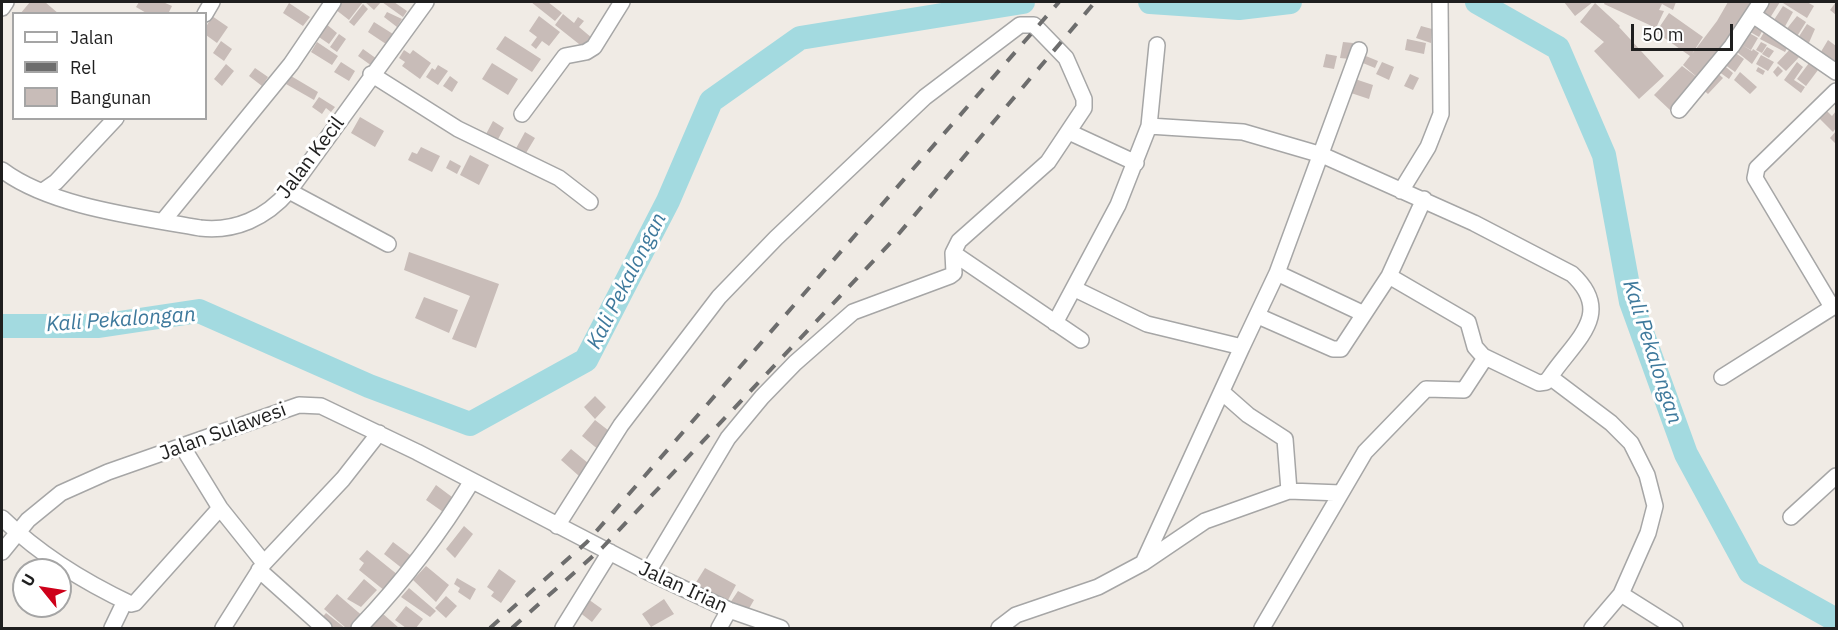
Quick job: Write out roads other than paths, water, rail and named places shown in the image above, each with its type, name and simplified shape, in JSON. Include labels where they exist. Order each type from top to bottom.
[{"type":"street","points":[[2,8],[6,2]]},
{"type":"street","points":[[163,221],[291,64],[333,2]]},
{"type":"street","name":"Jalan Kecil","points":[[2,170],[43,191],[92,207],[215,230],[238,226],[268,210],[289,191],[371,74],[426,2]]},
{"type":"street","points":[[522,114],[565,56],[586,52],[594,47],[622,2]]},
{"type":"street","points":[[1401,191],[1428,147],[1441,114],[1440,2]]},
{"type":"street","points":[[1679,110],[1732,46],[1761,2]]},
{"type":"street","points":[[1753,15],[1836,72]]},
{"type":"street","points":[[556,526],[621,425],[718,297],[776,238],[925,97],[1020,25],[1027,23],[1034,25],[1066,58],[1085,104],[1048,162],[960,241],[953,253],[954,273],[853,312],[762,397],[728,438],[648,572]]},
{"type":"street","points":[[1055,322],[1075,290],[1118,206],[1136,163],[1149,126],[1157,45]]},
{"type":"street","points":[[1143,563],[1277,273],[1359,50]]},
{"type":"street","points":[[371,74],[468,134],[559,178],[590,202]]},
{"type":"street","points":[[1722,377],[1834,306],[1755,178],[1757,168],[1836,91]]},
{"type":"street","points":[[43,191],[56,182],[114,120]]},
{"type":"street","points":[[1149,126],[1251,133],[1322,154],[1401,191],[1424,199],[1572,274],[1585,286],[1592,302],[1591,316],[1585,330],[1550,377],[1546,382],[1539,383],[1485,358],[1475,347],[1468,322],[1389,276]]},
{"type":"street","points":[[1069,132],[1136,163]]},
{"type":"street","points":[[289,191],[388,244]]},
{"type":"street","points":[[1258,316],[1337,350],[1346,345],[1389,276],[1424,199]]},
{"type":"street","points":[[953,253],[1081,340]]},
{"type":"street","points":[[1277,273],[1364,314]]},
{"type":"street","points":[[1075,290],[1147,324],[1242,347]]},
{"type":"street","points":[[1262,628],[1365,452],[1423,392],[1430,388],[1462,392],[1485,358]]},
{"type":"street","points":[[1550,377],[1611,423],[1631,443],[1647,475],[1655,506],[1648,533],[1621,594],[1592,628]]},
{"type":"street","points":[[1223,393],[1248,415],[1285,439],[1289,490]]},
{"type":"street","name":"Jalan Sulawesi","points":[[2,552],[43,506],[61,493],[114,470],[299,405],[321,406],[379,433],[587,542]]},
{"type":"street","points":[[223,628],[262,566],[343,478],[379,433]]},
{"type":"street","points":[[182,446],[220,508],[262,566],[324,628]]},
{"type":"street","points":[[1791,517],[1836,476]]},
{"type":"street","points":[[358,628],[424,555],[472,481]]},
{"type":"street","points":[[999,628],[1016,615],[1098,587],[1143,563],[1204,521],[1289,490],[1341,493]]},
{"type":"street","points":[[2,518],[16,534],[37,550],[125,601],[135,603],[220,508]]},
{"type":"street","name":"Jalan Irian","points":[[587,542],[729,610],[781,628]]},
{"type":"street","points":[[563,628],[610,552]]},
{"type":"street","points":[[1621,594],[1658,625],[1675,628]]},
{"type":"street","points":[[112,628],[125,601]]},
{"type":"street","points":[[719,628],[729,610]]},
{"type":"waterway","name":"Kali Pekalongan","points":[[2,326],[99,326],[199,311],[369,386],[470,424],[586,360],[668,201],[711,101],[800,38],[1023,2]]},
{"type":"waterway","name":"Kali Pekalongan","points":[[1150,2],[1239,8],[1290,2]]},
{"type":"waterway","name":"Kali Pekalongan","points":[[1477,2],[1558,48],[1604,155],[1631,302],[1686,454],[1750,572],[1836,620]]},
{"type":"railway","points":[[490,628],[587,542],[1059,2]]},
{"type":"railway","points":[[512,628],[602,548],[896,237],[1095,2]]}]
